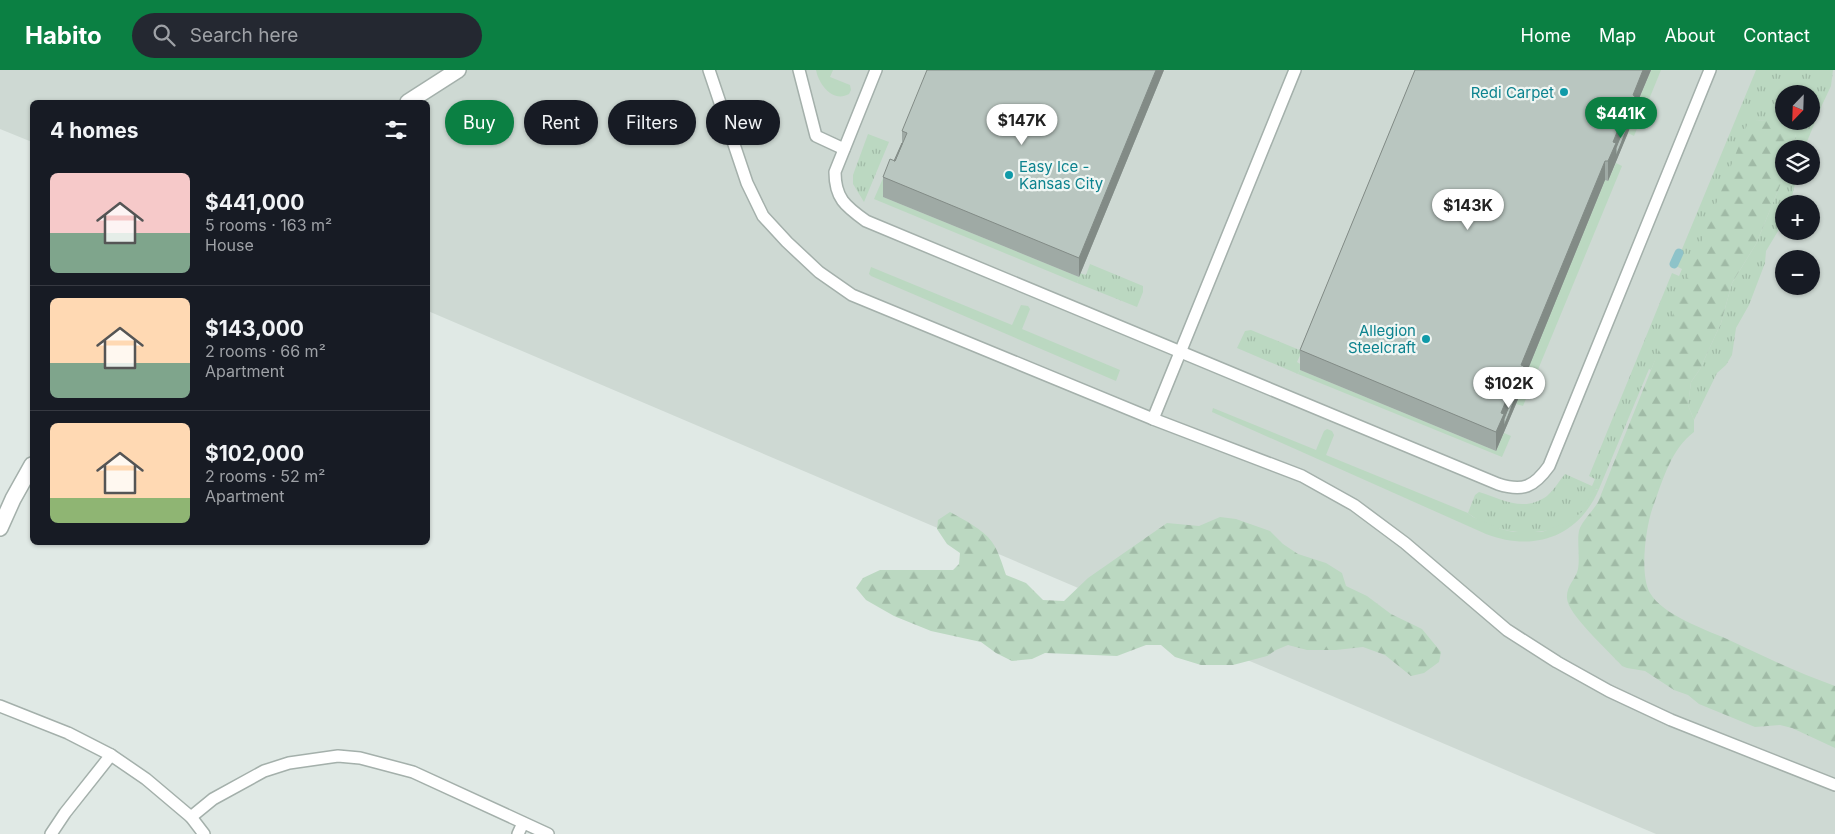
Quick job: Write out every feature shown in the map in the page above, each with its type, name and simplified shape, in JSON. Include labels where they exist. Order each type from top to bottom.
[{"type":"street","points":[[411,100],[458,70]]},
{"type":"street","points":[[0,528],[30,469]]},
{"type":"lane","points":[[709,70],[747,183],[763,216],[819,272],[852,295],[1153,419],[1302,476],[1354,505],[1405,543],[1507,630],[1557,662],[1609,691],[1671,720],[1835,785]]},
{"type":"lane","points":[[799,70],[816,136],[844,148]]},
{"type":"lane","points":[[876,70],[835,172],[835,186],[841,200],[850,210],[866,222],[1511,488],[1522,488],[1533,484],[1549,466],[1710,70]]},
{"type":"lane","points":[[1153,419],[1295,70]]},
{"type":"lane","points":[[0,706],[68,733],[111,755],[146,780],[191,817],[204,834]]},
{"type":"lane","points":[[50,834],[111,755]]},
{"type":"lane","points":[[191,817],[213,800],[264,770],[289,763],[338,756],[360,758],[414,772],[548,834]]},
{"type":"lane","points":[[518,834],[523,823]]},
{"type":"shaded area","points":[[0,70],[1835,70],[1835,834],[1656,834],[430,312],[430,100],[30,100],[30,141],[0,129]]},
{"type":"green space","points":[[816,70],[833,70],[830,77],[850,85],[851,90],[849,94],[838,96],[832,94],[820,81]]},
{"type":"green space","points":[[1651,70],[1661,70],[1634,136],[1628,133],[1635,116],[1633,114]]},
{"type":"green space","points":[[1756,70],[1833,70],[1831,86],[1820,110],[1820,85],[1775,85],[1775,125],[1757,120],[1599,489],[1596,489],[1584,510],[1570,521],[1556,528],[1525,532],[1509,531],[1494,527],[1468,513],[1475,495],[1479,492],[1504,501],[1529,504],[1547,496],[1565,474],[1592,486],[1595,479],[1589,476],[1672,273],[1679,276],[1682,269],[1676,266]]},
{"type":"green space","points":[[1757,120],[1775,121],[1775,130],[1793,130],[1796,134],[1794,140],[1775,140],[1775,185],[1780,185],[1756,244],[1732,283],[1721,323],[1700,369],[1691,382],[1688,405],[1694,420],[1694,432],[1674,455],[1651,512],[1646,536],[1645,574],[1650,593],[1656,601],[1674,615],[1808,676],[1835,686],[1835,748],[1792,728],[1780,725],[1755,727],[1699,704],[1688,695],[1674,690],[1645,671],[1622,666],[1581,623],[1569,605],[1567,598],[1568,590],[1578,569],[1578,535],[1580,528],[1598,502],[1747,125]]},
{"type":"green space","points":[[1787,130],[1812,130],[1808,140],[1794,140],[1796,134]]},
{"type":"green space","points":[[868,134],[889,142],[864,202],[853,184],[853,175]]},
{"type":"green space","points":[[1616,163],[1622,166],[1523,406],[1516,404],[1523,386],[1521,384],[1605,180],[1608,181]]},
{"type":"green space","points":[[884,176],[883,197],[1079,277],[1077,283],[874,199]]},
{"type":"green space","points":[[1780,185],[1795,185],[1792,195],[1776,195]]},
{"type":"green space","points":[[1775,198],[1775,236],[1766,251],[1765,263],[1749,305],[1736,328],[1732,355],[1726,365],[1717,373],[1694,420],[1688,405],[1691,382],[1700,369],[1721,323],[1732,283],[1756,244]]},
{"type":"green space","points":[[1090,264],[1143,286],[1143,292],[1137,307],[1077,283],[1080,273],[1086,275]]},
{"type":"green space","points":[[871,267],[1012,325],[1021,305],[1028,306],[1030,309],[1022,329],[1120,370],[1116,381],[871,276],[869,274]]},
{"type":"green space","points":[[1251,330],[1302,351],[1297,362],[1302,365],[1298,374],[1237,348],[1245,331]]},
{"type":"green space","points":[[1300,370],[1496,451],[1504,433],[1511,436],[1502,457],[1298,374]]},
{"type":"green space","points":[[1213,408],[1316,450],[1324,431],[1327,429],[1332,431],[1334,435],[1326,455],[1468,513],[1501,529],[1513,532],[1542,532],[1568,522],[1582,512],[1594,490],[1599,489],[1590,506],[1566,530],[1552,537],[1537,541],[1503,539],[1486,534],[1212,412]]},
{"type":"green space","points":[[950,512],[973,525],[988,537],[997,550],[1006,575],[1026,583],[1043,600],[1064,601],[1088,578],[1167,523],[1199,526],[1220,517],[1236,519],[1270,531],[1283,544],[1298,554],[1326,563],[1342,573],[1346,586],[1367,596],[1391,614],[1422,629],[1441,652],[1439,662],[1424,673],[1411,676],[1385,655],[1363,647],[1336,650],[1307,650],[1288,645],[1267,656],[1233,665],[1201,665],[1175,657],[1161,645],[1146,645],[1117,656],[1045,653],[1032,659],[1012,661],[996,653],[981,642],[931,631],[894,616],[866,600],[856,588],[863,578],[880,570],[953,570],[959,564],[960,553],[947,544],[937,529],[938,520]]},
{"type":"building","name":"Easy Ice - Kansas City","points":[[927,70],[1156,70],[1079,258],[883,177],[890,159],[895,161],[907,133],[902,131]]},
{"type":"building","points":[[1415,70],[1643,70],[1628,114],[1625,112],[1613,142],[1616,143],[1608,161],[1605,161],[1521,365],[1524,366],[1516,384],[1513,383],[1501,413],[1504,414],[1496,432],[1300,350]]},
{"type":"building","points":[[1625,125],[1628,126],[1616,156],[1616,148]]},
{"type":"building","points":[[1513,396],[1516,396],[1504,426],[1504,419]]},
{"type":"waterway","points":[[1674,264],[1679,253]]},
{"type":"place","name":"Redi Carpet","points":[[1564,92]]},
{"type":"place","name":"Easy Ice - Kansas City","points":[[1009,175]]},
{"type":"place","name":"Allegion Steelcraft","points":[[1426,339]]}]
